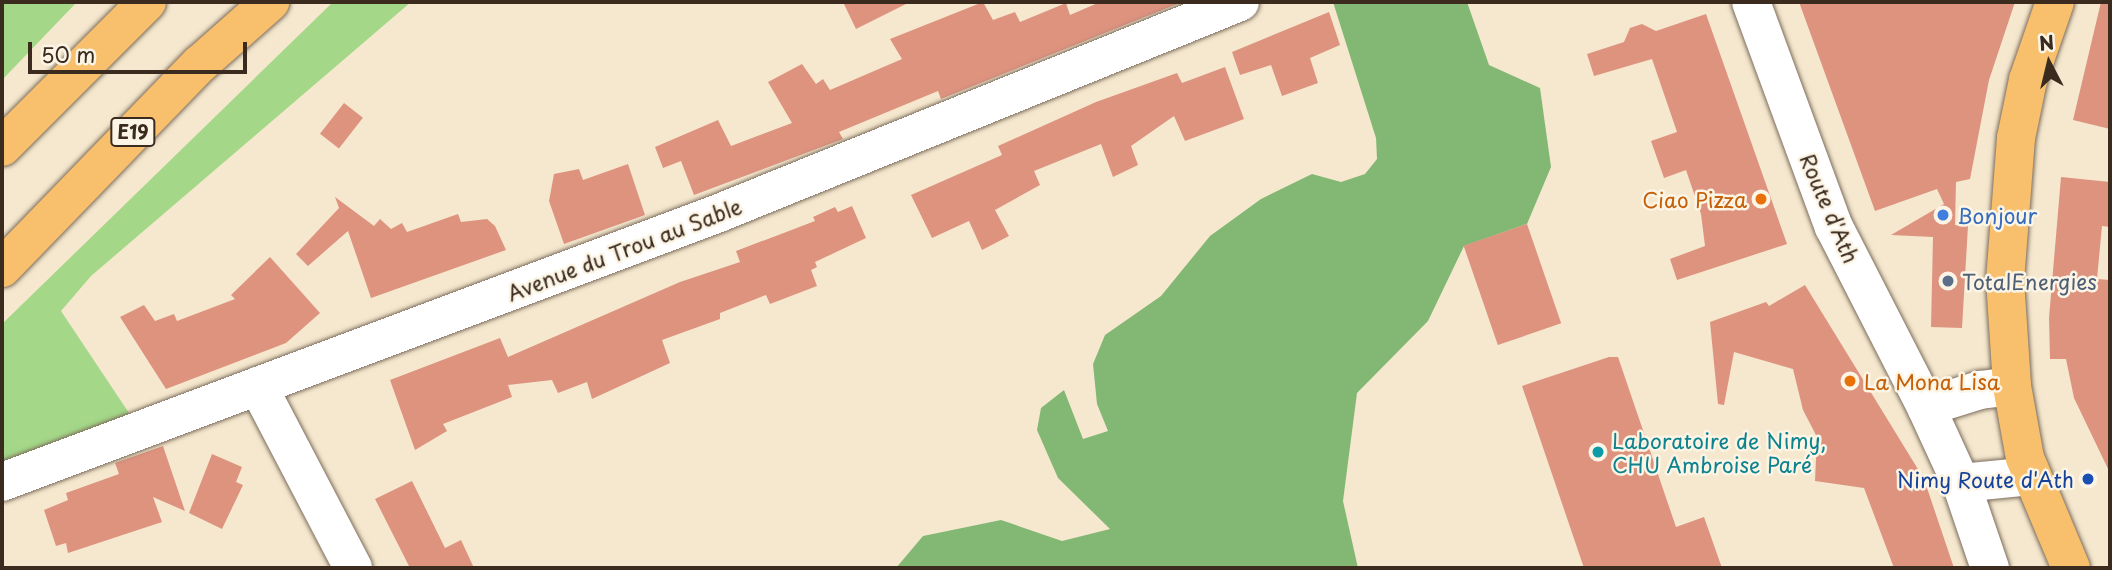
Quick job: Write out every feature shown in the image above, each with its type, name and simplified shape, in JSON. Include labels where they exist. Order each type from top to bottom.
[{"type":"main road","points":[[2,147],[147,2]]},
{"type":"main road","name":"E19","points":[[2,268],[200,64],[270,2]]},
{"type":"main road","points":[[2055,2],[2028,80],[2008,196],[2005,280],[2012,386],[2031,476],[2071,568]]},
{"type":"street","name":"Avenue du Trou au Sable","points":[[2,482],[707,218],[1240,2]]},
{"type":"street","name":"Route d'Ath","points":[[1751,2],[1834,227],[1926,407],[1961,483],[1990,568]]},
{"type":"street","points":[[258,386],[353,568]]},
{"type":"street","points":[[1926,407],[1980,390],[2012,386]]},
{"type":"street","points":[[1961,483],[2031,476]]},
{"type":"green space","points":[[2,2],[77,2],[2,80]]},
{"type":"green space","points":[[333,2],[411,2],[91,276],[61,311],[139,428],[2,482],[2,324]]},
{"type":"green space","points":[[1333,2],[1467,2],[1489,65],[1540,88],[1551,167],[1527,224],[1464,246],[1428,321],[1357,393],[1343,501],[1358,568],[896,568],[923,536],[1001,520],[1062,541],[1110,529],[1058,478],[1037,430],[1041,408],[1064,390],[1083,439],[1108,431],[1097,404],[1093,364],[1105,335],[1161,296],[1210,236],[1261,199],[1312,174],[1341,182],[1365,174],[1377,159],[1376,138]]},
{"type":"building","points":[[843,2],[910,2],[856,29]]},
{"type":"building","points":[[983,2],[993,20],[1015,12],[1020,22],[1066,3],[1070,15],[1100,2],[1182,2],[941,99],[938,91],[839,132],[843,139],[694,195],[681,161],[663,168],[655,147],[718,120],[731,146],[792,123],[768,82],[802,64],[816,84],[823,79],[830,90],[902,59],[890,39]]},
{"type":"building","points":[[1799,2],[2015,2],[1989,80],[1970,179],[1956,182],[1955,225],[1968,226],[1962,328],[1931,327],[1933,237],[1891,235],[1944,204],[1937,189],[1875,211]]},
{"type":"building","points":[[2101,2],[2110,2],[2110,129],[2073,120]]},
{"type":"building","points":[[1329,12],[1340,45],[1310,58],[1318,83],[1282,96],[1271,65],[1240,75],[1232,52]]},
{"type":"building","points":[[1706,14],[1787,244],[1677,280],[1670,259],[1705,246],[1701,214],[1686,170],[1664,178],[1651,141],[1677,132],[1652,59],[1594,76],[1587,54],[1624,42],[1630,28],[1642,24],[1656,31]]},
{"type":"building","points":[[1225,67],[1244,119],[1185,141],[1174,116],[1131,146],[1138,165],[1113,177],[1101,144],[1034,171],[1040,185],[995,210],[1009,236],[982,250],[969,221],[932,238],[911,195],[1002,155],[998,146],[1096,102],[1177,73],[1182,83]]},
{"type":"building","points":[[344,103],[363,118],[339,149],[320,134]]},
{"type":"building","points":[[628,164],[645,215],[564,244],[549,201],[554,174],[579,169],[583,180]]},
{"type":"building","points":[[2061,177],[2110,182],[2110,227],[2102,226],[2097,279],[2110,280],[2110,473],[2074,398],[2066,359],[2050,359],[2049,318]]},
{"type":"building","points":[[335,197],[374,226],[380,219],[391,229],[402,223],[407,232],[458,214],[461,222],[487,219],[495,226],[506,250],[371,298],[348,231],[308,266],[296,254],[339,208]]},
{"type":"building","points":[[852,206],[866,238],[815,262],[817,267],[811,270],[817,286],[770,304],[766,295],[720,313],[720,319],[662,340],[670,363],[592,399],[587,382],[558,393],[552,380],[508,385],[512,397],[443,424],[447,431],[415,450],[390,380],[500,338],[508,357],[680,282],[740,262],[736,251],[815,221],[813,217],[835,207],[838,212]]},
{"type":"building","points":[[1527,224],[1561,323],[1498,345],[1464,246]]},
{"type":"building","points":[[270,257],[320,313],[286,343],[166,389],[120,317],[144,305],[155,321],[174,314],[177,321],[235,299],[231,295]]},
{"type":"building","points":[[1805,285],[1924,479],[1954,568],[1894,568],[1864,488],[1815,481],[1817,437],[1803,410],[1793,369],[1734,352],[1724,405],[1718,404],[1710,322],[1766,302],[1769,306]]},
{"type":"building","name":"Laboratoire de Nimy, CHU Ambroise Paré","points":[[1609,357],[1618,357],[1676,527],[1704,517],[1722,568],[1584,568],[1522,386]]},
{"type":"building","points":[[163,446],[185,511],[153,497],[162,522],[68,553],[66,543],[56,546],[44,510],[68,500],[66,493],[119,474],[115,463]]},
{"type":"building","points":[[212,454],[242,467],[236,482],[243,485],[222,529],[189,513]]},
{"type":"building","points":[[412,481],[445,548],[461,540],[474,568],[404,568],[409,566],[375,499]]},
{"type":"place","name":"Ciao Pizza","points":[[1761,199]]},
{"type":"place","name":"Bonjour","points":[[1943,215]]},
{"type":"place","name":"TotalEnergies","points":[[1948,281]]},
{"type":"place","name":"La Mona Lisa","points":[[1850,381]]},
{"type":"place","name":"Laboratoire de Nimy, CHU Ambroise Paré","points":[[1598,452]]},
{"type":"place","name":"Nimy Route d'Ath","points":[[2088,479]]}]
